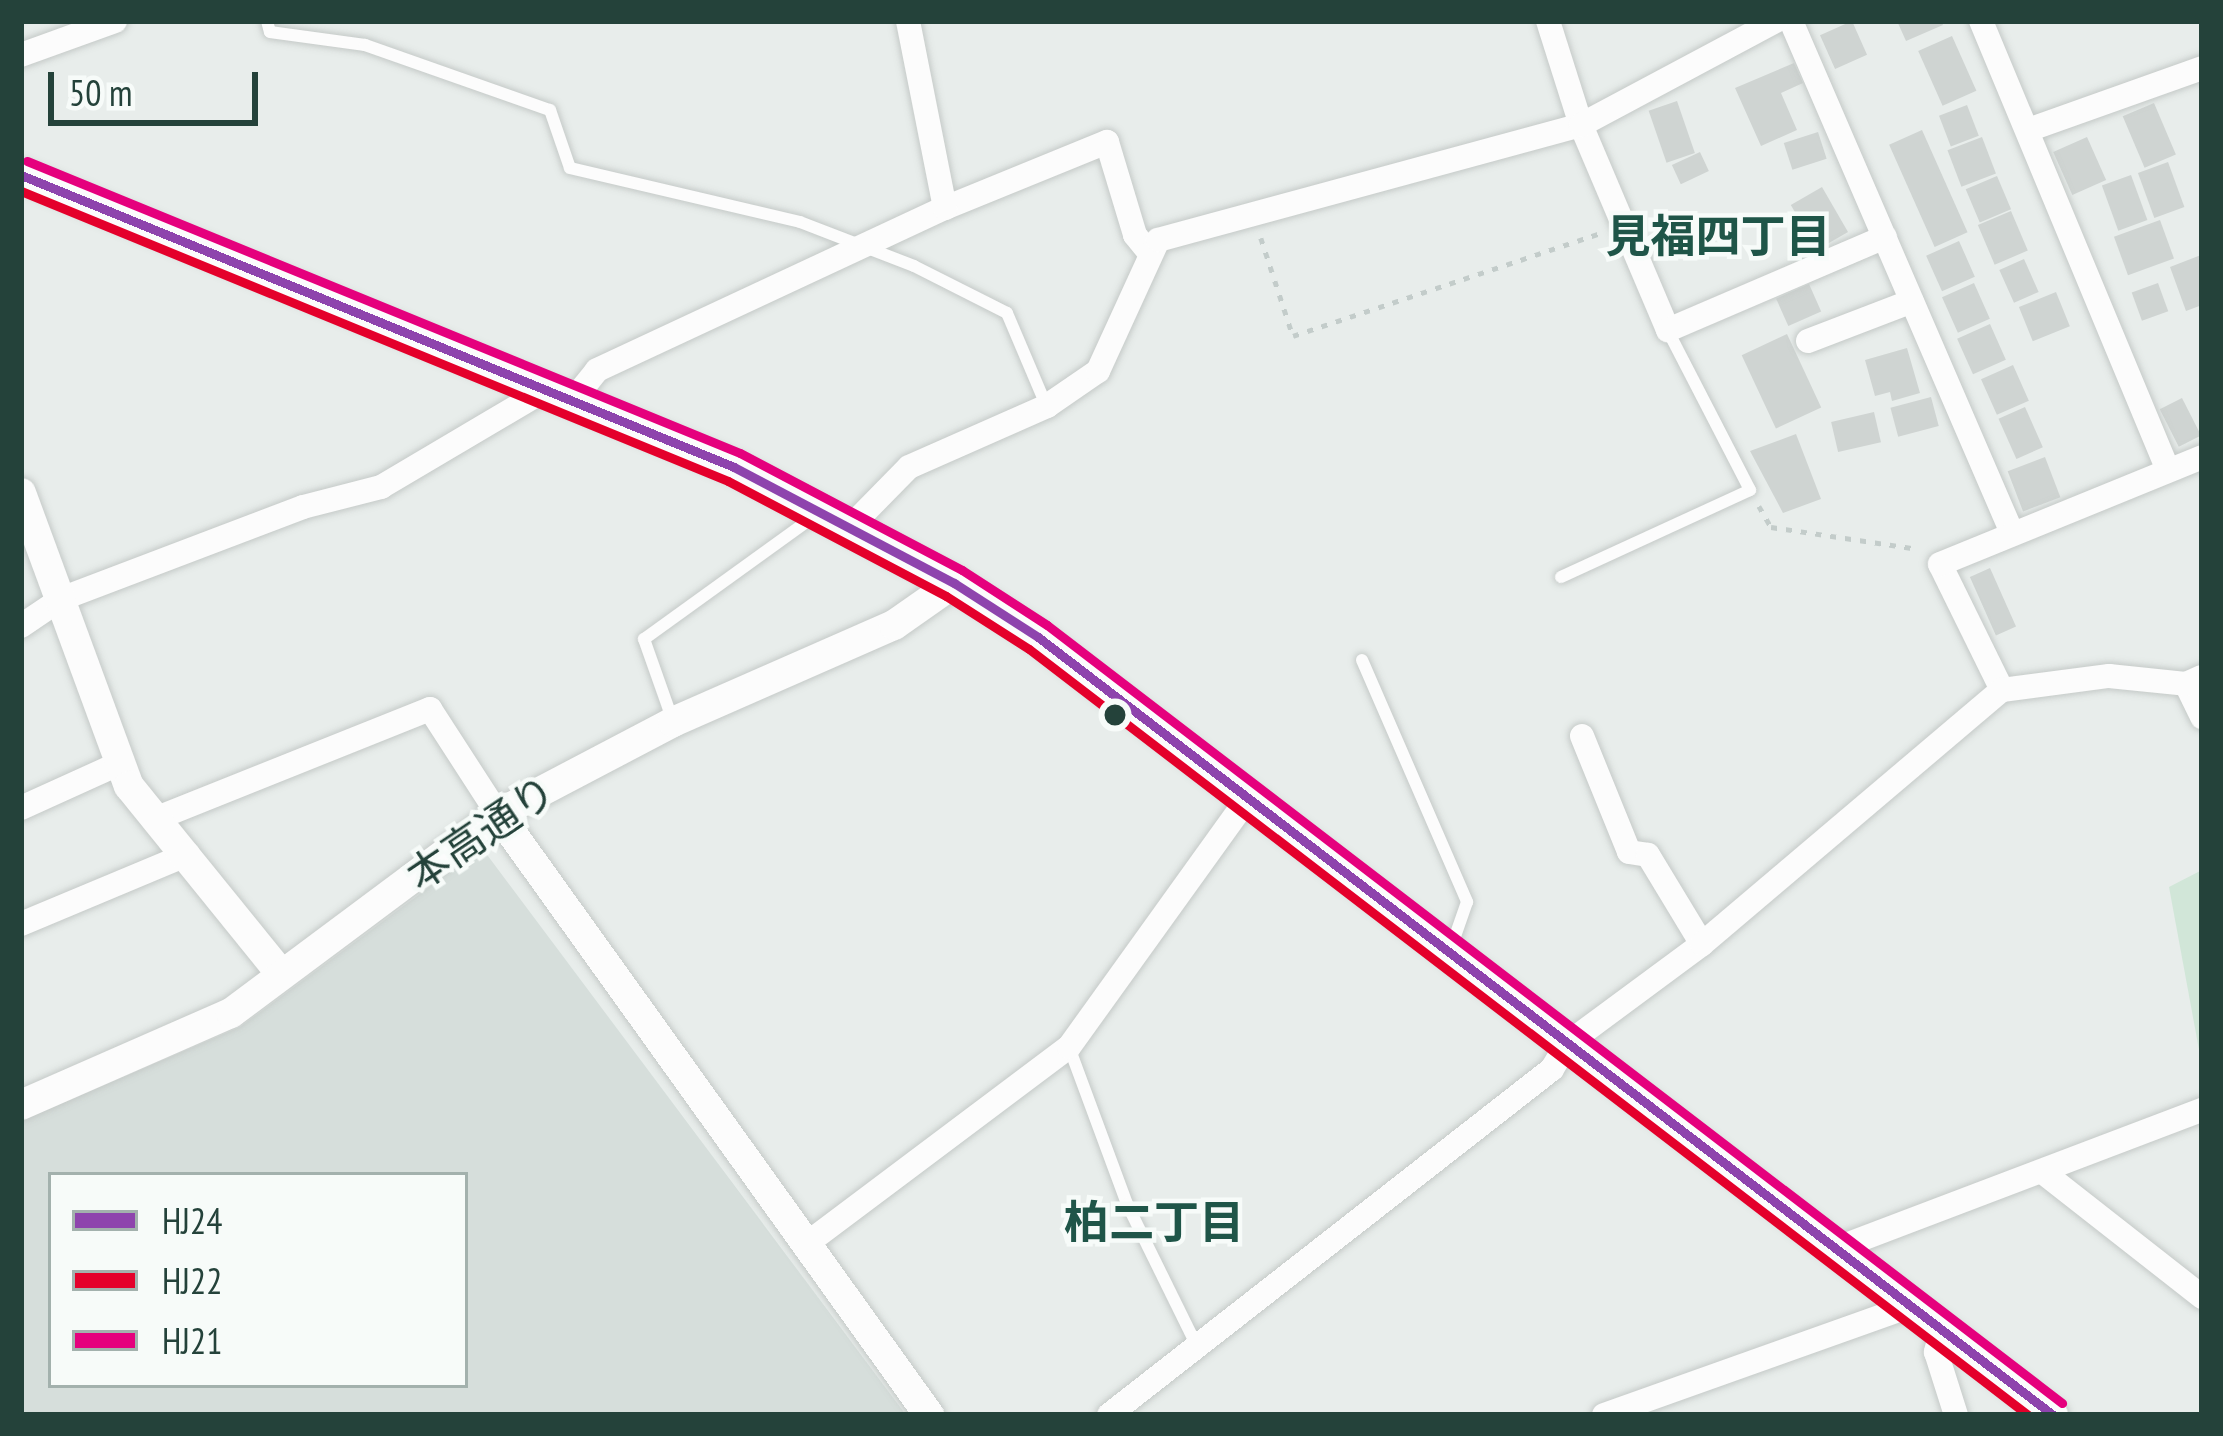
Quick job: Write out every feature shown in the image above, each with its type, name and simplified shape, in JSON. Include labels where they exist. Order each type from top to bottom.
[{"type":"street","points":[[21,56],[68,30],[116,21]]},
{"type":"street","points":[[908,21],[945,208]]},
{"type":"street","points":[[1548,21],[1581,125],[1667,330],[1885,237]]},
{"type":"street","points":[[852,525],[909,467],[1047,406],[1098,371],[1148,250],[1174,233],[1253,216],[1581,125],[1744,28],[1776,21]]},
{"type":"street","points":[[1791,21],[2012,532]]},
{"type":"street","points":[[1981,21],[2168,470]]},
{"type":"street","points":[[2027,130],[2202,68]]},
{"type":"street","points":[[21,626],[61,598],[303,507],[382,488],[597,370],[945,208],[1107,142],[1135,235],[1148,250]]},
{"type":"street","points":[[21,176],[560,394],[824,510],[954,583],[1248,798],[2053,1415]]},
{"type":"street","points":[[1808,341],[1912,301]]},
{"type":"street","points":[[2002,690],[1940,564],[2202,457]]},
{"type":"street","points":[[21,493],[129,786],[160,817],[281,974]]},
{"type":"street","name":"本高通り","points":[[21,1105],[231,1013],[498,814],[673,722],[894,625],[954,583]]},
{"type":"street","points":[[1108,1415],[1552,1069],[1568,1044],[1702,944],[2002,690],[2108,676],[2194,680],[2202,716]]},
{"type":"street","points":[[160,817],[430,709],[498,814],[929,1415]]},
{"type":"street","points":[[1582,736],[1629,852],[1648,855],[1702,944]]},
{"type":"street","points":[[21,808],[120,763]]},
{"type":"street","points":[[805,1246],[1069,1047],[1248,798]]},
{"type":"street","points":[[21,924],[188,854]]},
{"type":"street","points":[[1838,1248],[2202,1110]]},
{"type":"street","points":[[2044,1173],[2202,1298]]},
{"type":"street","points":[[1604,1415],[1910,1306]]},
{"type":"street","points":[[1942,1329],[1936,1352],[1956,1415]]},
{"type":"lane","points":[[267,21],[270,32],[364,45],[550,110],[570,168],[866,245],[1007,313],[1047,406]]},
{"type":"lane","points":[[1561,577],[1750,490],[1667,330]]},
{"type":"lane","points":[[673,722],[644,639],[824,510]]},
{"type":"lane","points":[[1362,660],[1467,902],[1449,955]]},
{"type":"lane","points":[[1069,1047],[1127,1204],[1196,1344]]},
{"type":"path","points":[[1253,216],[1293,336],[1623,225]]},
{"type":"path","points":[[1750,490],[1772,527],[1907,542],[1940,564]]},
{"type":"shaded area","points":[[482,848],[906,1415],[21,1415],[21,1121],[240,1027]]},
{"type":"green space","points":[[2202,870],[2202,1066],[2169,887]]},
{"type":"building","points":[[1852,21],[1867,55],[1835,69],[1820,35]]},
{"type":"building","points":[[1897,21],[1941,21],[1943,25],[1906,41]]},
{"type":"building","points":[[1952,36],[1976,91],[1943,106],[1918,51]]},
{"type":"building","points":[[1794,63],[1803,83],[1781,93],[1797,130],[1761,146],[1735,88]]},
{"type":"building","points":[[1677,101],[1695,153],[1667,163],[1649,111]]},
{"type":"building","points":[[2154,103],[2176,155],[2145,168],[2123,116]]},
{"type":"building","points":[[1967,105],[1979,136],[1951,147],[1939,116]]},
{"type":"building","points":[[1922,130],[1968,232],[1935,247],[1889,145]]},
{"type":"building","points":[[1818,132],[1827,159],[1792,170],[1784,143]]},
{"type":"building","points":[[1982,137],[1996,173],[1961,187],[1947,150]]},
{"type":"building","points":[[2087,137],[2106,180],[2072,195],[2053,152]]},
{"type":"building","points":[[1700,152],[1709,171],[1681,184],[1672,165]]},
{"type":"building","points":[[2168,162],[2184,207],[2154,218],[2138,173]]},
{"type":"building","points":[[2131,175],[2147,220],[2118,231],[2102,186]]},
{"type":"building","points":[[1997,176],[2011,209],[1980,222],[1966,189]]},
{"type":"building","points":[[1822,187],[1848,232],[1817,250],[1791,205]]},
{"type":"building","points":[[2011,211],[2028,251],[1995,265],[1978,225]]},
{"type":"building","points":[[2160,220],[2174,259],[2128,275],[2114,237]]},
{"type":"building","points":[[1959,241],[1975,277],[1942,291],[1926,256]]},
{"type":"building","points":[[2201,255],[2202,305],[2186,311],[2170,267]]},
{"type":"building","points":[[2024,259],[2039,292],[2014,303],[1999,270]]},
{"type":"building","points":[[1974,283],[1990,319],[1958,333],[1942,297]]},
{"type":"building","points":[[2158,283],[2168,311],[2142,321],[2132,293]]},
{"type":"building","points":[[1809,284],[1821,311],[1788,326],[1776,299]]},
{"type":"building","points":[[2056,292],[2070,326],[2033,341],[2019,307]]},
{"type":"building","points":[[1990,324],[2006,360],[1973,374],[1957,339]]},
{"type":"building","points":[[1787,334],[1821,407],[1776,429],[1742,355]]},
{"type":"building","points":[[1907,348],[1920,393],[1892,401],[1890,392],[1875,396],[1865,360]]},
{"type":"building","points":[[2013,365],[2029,401],[1997,415],[1981,379]]},
{"type":"building","points":[[1931,397],[1939,426],[1898,437],[1890,408]]},
{"type":"building","points":[[2182,398],[2201,435],[2179,447],[2160,409]]},
{"type":"building","points":[[2025,407],[2043,447],[2016,459],[1999,419]]},
{"type":"building","points":[[1874,412],[1881,442],[1838,452],[1831,422]]},
{"type":"building","points":[[1796,434],[1821,499],[1783,513],[1750,451]]},
{"type":"building","points":[[2045,457],[2060,497],[2023,511],[2008,471]]},
{"type":"building","points":[[1990,568],[2016,626],[1996,635],[1970,577]]},
{"type":"transit line","name":"HJ21","points":[[27,161],[740,453],[962,570],[1047,625],[2062,1403]]},
{"type":"transit line","name":"HJ24","points":[[21,175],[734,467],[954,583],[1038,637],[2053,1415]]},
{"type":"transit line","name":"HJ22","points":[[21,191],[728,481],[946,596],[1029,649],[2028,1415]]},
{"type":"district","name":"見福四丁目","points":[[1718,236]]},
{"type":"district","name":"柏二丁目","points":[[1154,1222]]}]
